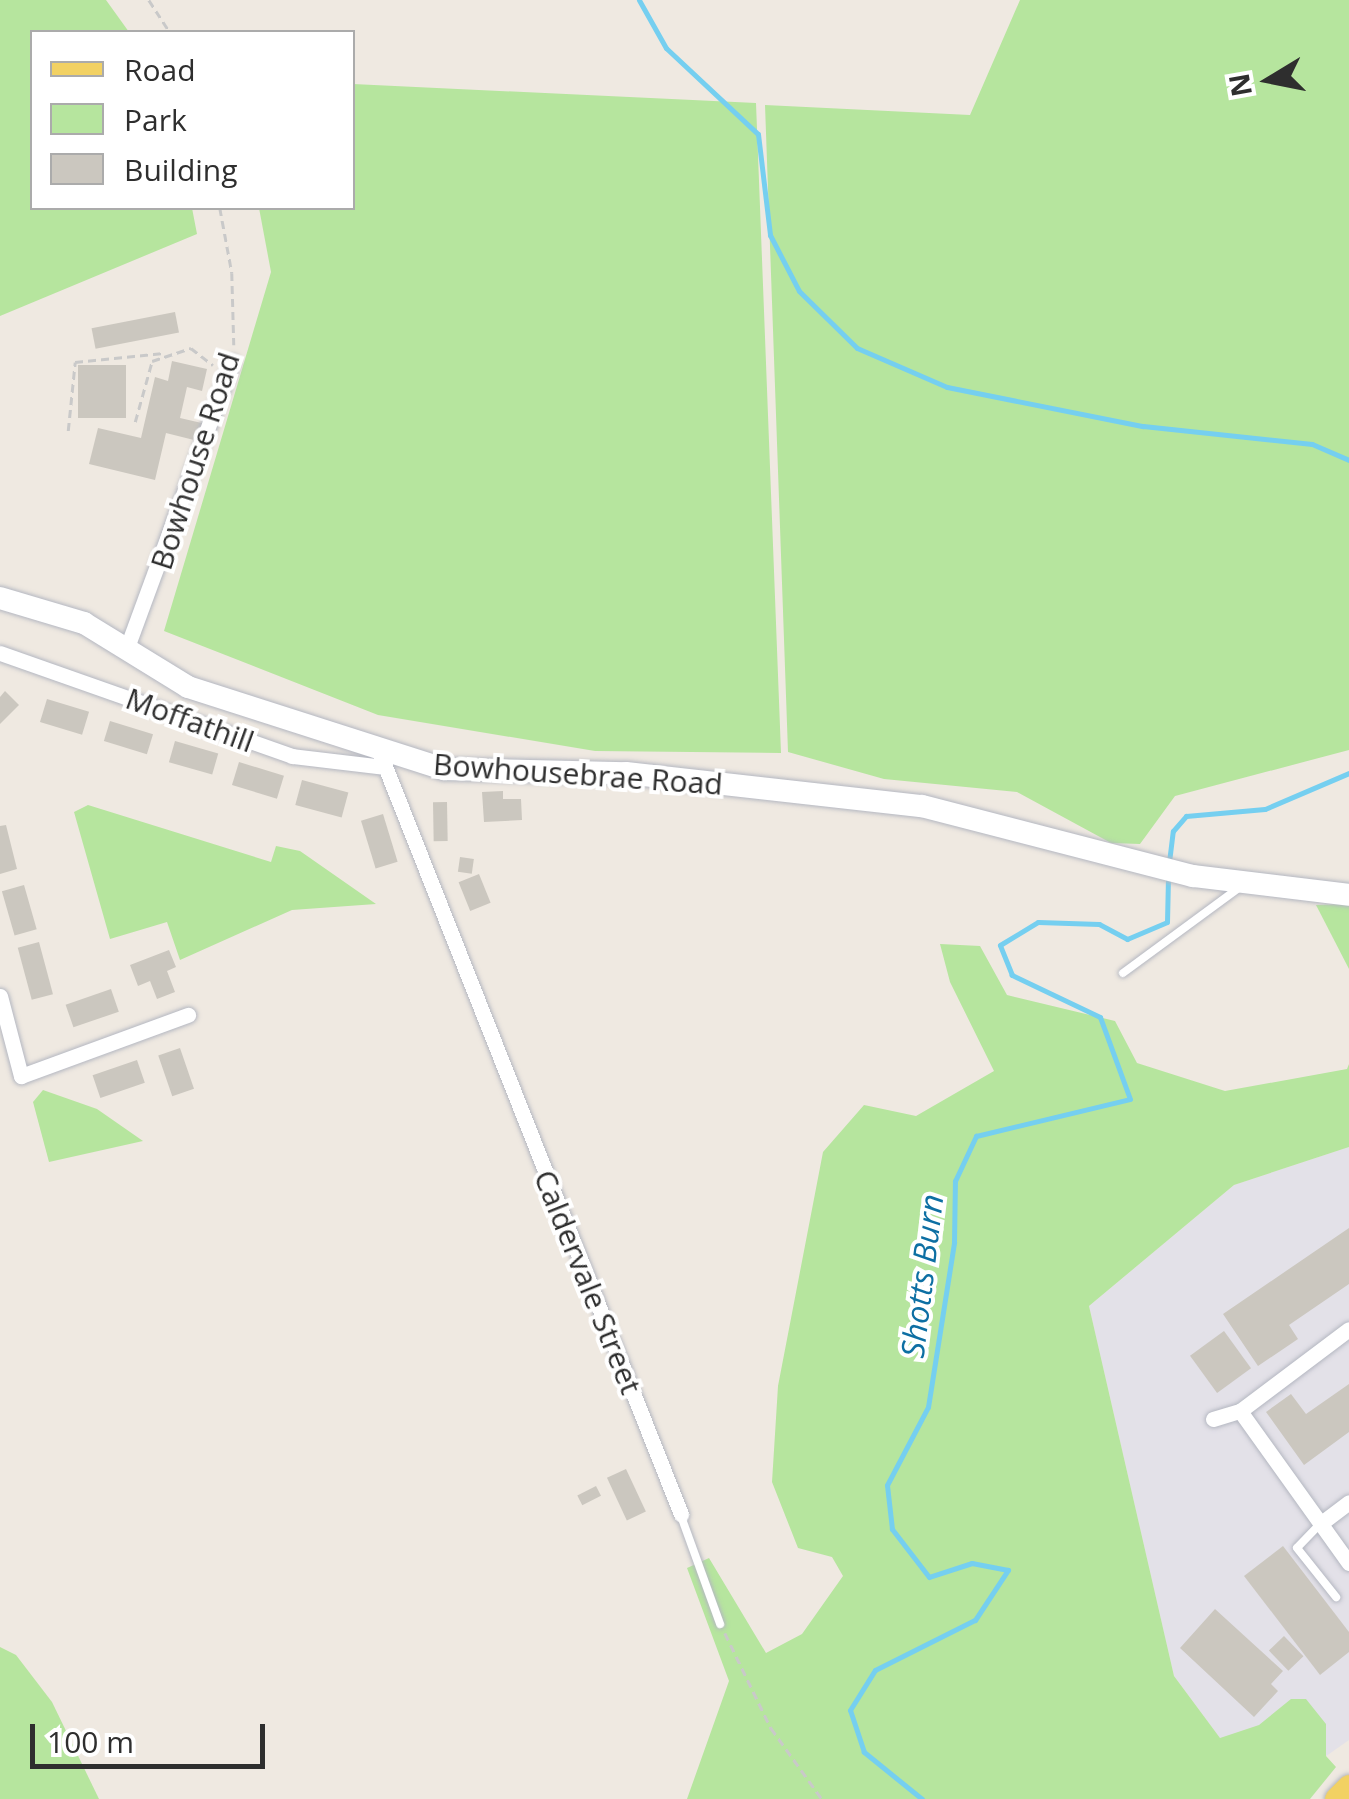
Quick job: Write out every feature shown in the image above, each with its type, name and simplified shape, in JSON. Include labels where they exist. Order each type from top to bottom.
[{"type":"main road","points":[[1337,1799],[1349,1787]]},
{"type":"street","name":"Bowhouse Road","points":[[126,650],[232,362]]},
{"type":"street","name":"Bowhousebrae Road","points":[[0,598],[84,623],[188,687],[381,760],[444,770],[626,773],[922,806],[1193,876],[1349,895]]},
{"type":"street","name":"Moffathill","points":[[0,653],[292,756],[381,760]]},
{"type":"street","name":"Caldervale Street","points":[[381,760],[681,1514]]},
{"type":"street","points":[[0,996],[21,1076],[188,1015]]},
{"type":"street","points":[[1212,1419],[1240,1411],[1349,1329]]},
{"type":"street","points":[[1240,1411],[1349,1563]]},
{"type":"street","points":[[1320,1524],[1349,1502]]},
{"type":"lane","points":[[1123,972],[1245,883]]},
{"type":"lane","name":"Caldervale Street","points":[[681,1514],[720,1624]]},
{"type":"lane","points":[[1320,1524],[1297,1548],[1336,1596]]},
{"type":"path","points":[[149,0],[169,30]]},
{"type":"path","name":"Bowhouse Road","points":[[220,210],[236,320],[232,362]]},
{"type":"path","points":[[68,431],[75,362],[191,348],[211,362],[224,386]]},
{"type":"path","points":[[135,422],[152,360],[164,354]]},
{"type":"path","points":[[720,1624],[771,1728],[822,1799]]},
{"type":"shaded area","points":[[1349,1147],[1349,1740],[1265,1799],[1174,1676],[1089,1306],[1234,1185]]},
{"type":"green space","points":[[0,0],[106,0],[128,30],[30,30],[30,210],[192,210],[197,234],[0,316]]},
{"type":"green space","points":[[1020,0],[1349,0],[1349,750],[1175,796],[1140,844],[1111,843],[1017,792],[884,779],[788,752],[765,105],[970,115]]},
{"type":"green space","points":[[355,84],[756,103],[781,753],[595,751],[378,715],[164,631],[271,272],[259,210],[355,210]]},
{"type":"green space","points":[[88,805],[271,862],[276,846],[300,851],[376,904],[292,910],[180,960],[167,922],[110,939],[74,812]]},
{"type":"green space","points":[[1349,904],[1349,969],[1316,905]]},
{"type":"green space","points":[[940,944],[980,946],[1007,995],[1115,1021],[1137,1063],[1225,1091],[1347,1069],[1349,1064],[1349,1147],[1234,1185],[1089,1306],[1174,1676],[1220,1738],[1259,1725],[1291,1699],[1306,1699],[1326,1724],[1326,1756],[1336,1767],[1310,1799],[687,1799],[729,1681],[687,1568],[709,1558],[766,1653],[802,1634],[843,1576],[832,1557],[798,1548],[772,1482],[778,1386],[823,1152],[864,1105],[916,1116],[994,1071],[950,982]]},
{"type":"green space","points":[[43,1090],[97,1109],[143,1141],[49,1162],[33,1102]]},
{"type":"green space","points":[[0,1647],[16,1655],[52,1702],[99,1799],[0,1799]]},
{"type":"building","points":[[175,312],[179,333],[96,349],[92,328]]},
{"type":"building","points":[[172,361],[207,369],[202,391],[187,387],[180,418],[206,424],[202,442],[166,433],[155,480],[89,464],[98,428],[141,438],[155,377],[168,381]]},
{"type":"building","points":[[78,365],[126,365],[126,418],[78,418]]},
{"type":"building","points":[[5,691],[19,705],[0,724],[0,697]]},
{"type":"building","points":[[47,699],[89,712],[82,735],[40,722]]},
{"type":"building","points":[[110,721],[153,734],[147,754],[104,741]]},
{"type":"building","points":[[175,741],[218,753],[212,775],[169,762]]},
{"type":"building","points":[[239,762],[284,776],[277,799],[232,785]]},
{"type":"building","points":[[302,780],[348,792],[342,818],[295,805]]},
{"type":"building","points":[[503,791],[503,799],[521,799],[522,820],[484,822],[482,792]]},
{"type":"building","points":[[433,802],[447,802],[448,841],[434,841]]},
{"type":"building","points":[[383,814],[398,862],[376,869],[361,821]]},
{"type":"building","points":[[6,825],[17,869],[0,874],[0,826]]},
{"type":"building","points":[[460,857],[474,859],[472,874],[458,872]]},
{"type":"building","points":[[479,874],[491,903],[470,911],[459,882]]},
{"type":"building","points":[[24,885],[37,929],[15,936],[2,891]]},
{"type":"building","points":[[39,942],[53,994],[32,1000],[18,948]]},
{"type":"building","points":[[169,950],[176,967],[167,971],[175,992],[157,999],[150,981],[138,986],[130,965]]},
{"type":"building","points":[[111,989],[119,1012],[73,1027],[66,1005]]},
{"type":"building","points":[[180,1048],[194,1089],[172,1096],[158,1055]]},
{"type":"building","points":[[137,1060],[145,1083],[100,1098],[93,1075]]},
{"type":"building","points":[[1349,1228],[1349,1284],[1289,1325],[1298,1339],[1258,1366],[1223,1314]]},
{"type":"building","points":[[1224,1331],[1251,1368],[1217,1393],[1190,1356]]},
{"type":"building","points":[[1349,1384],[1349,1432],[1304,1465],[1266,1412],[1291,1394],[1306,1414]]},
{"type":"building","points":[[626,1469],[646,1512],[627,1520],[607,1478]]},
{"type":"building","points":[[596,1486],[601,1496],[582,1505],[577,1496]]},
{"type":"building","points":[[1283,1546],[1349,1632],[1349,1652],[1320,1675],[1244,1576]]},
{"type":"building","points":[[1215,1609],[1283,1671],[1271,1684],[1278,1691],[1254,1717],[1180,1648]]},
{"type":"building","points":[[1284,1636],[1303,1656],[1288,1671],[1269,1651]]},
{"type":"waterway","points":[[639,0],[666,48],[758,134],[770,235],[799,291],[857,348],[947,387],[1143,426],[1312,444],[1349,460]]},
{"type":"waterway","name":"Shotts Burn","points":[[1169,862],[1173,831],[1186,816],[1265,809],[1349,773]]},
{"type":"waterway","name":"Shotts Burn","points":[[922,1799],[864,1752],[850,1710],[875,1670],[975,1620],[1008,1570],[972,1563],[929,1577],[892,1529],[887,1485],[928,1407],[954,1242],[955,1181],[976,1136],[1130,1099],[1100,1017],[1012,975],[1000,945],[1038,922],[1099,924],[1127,939],[1167,922],[1168,878]]}]
